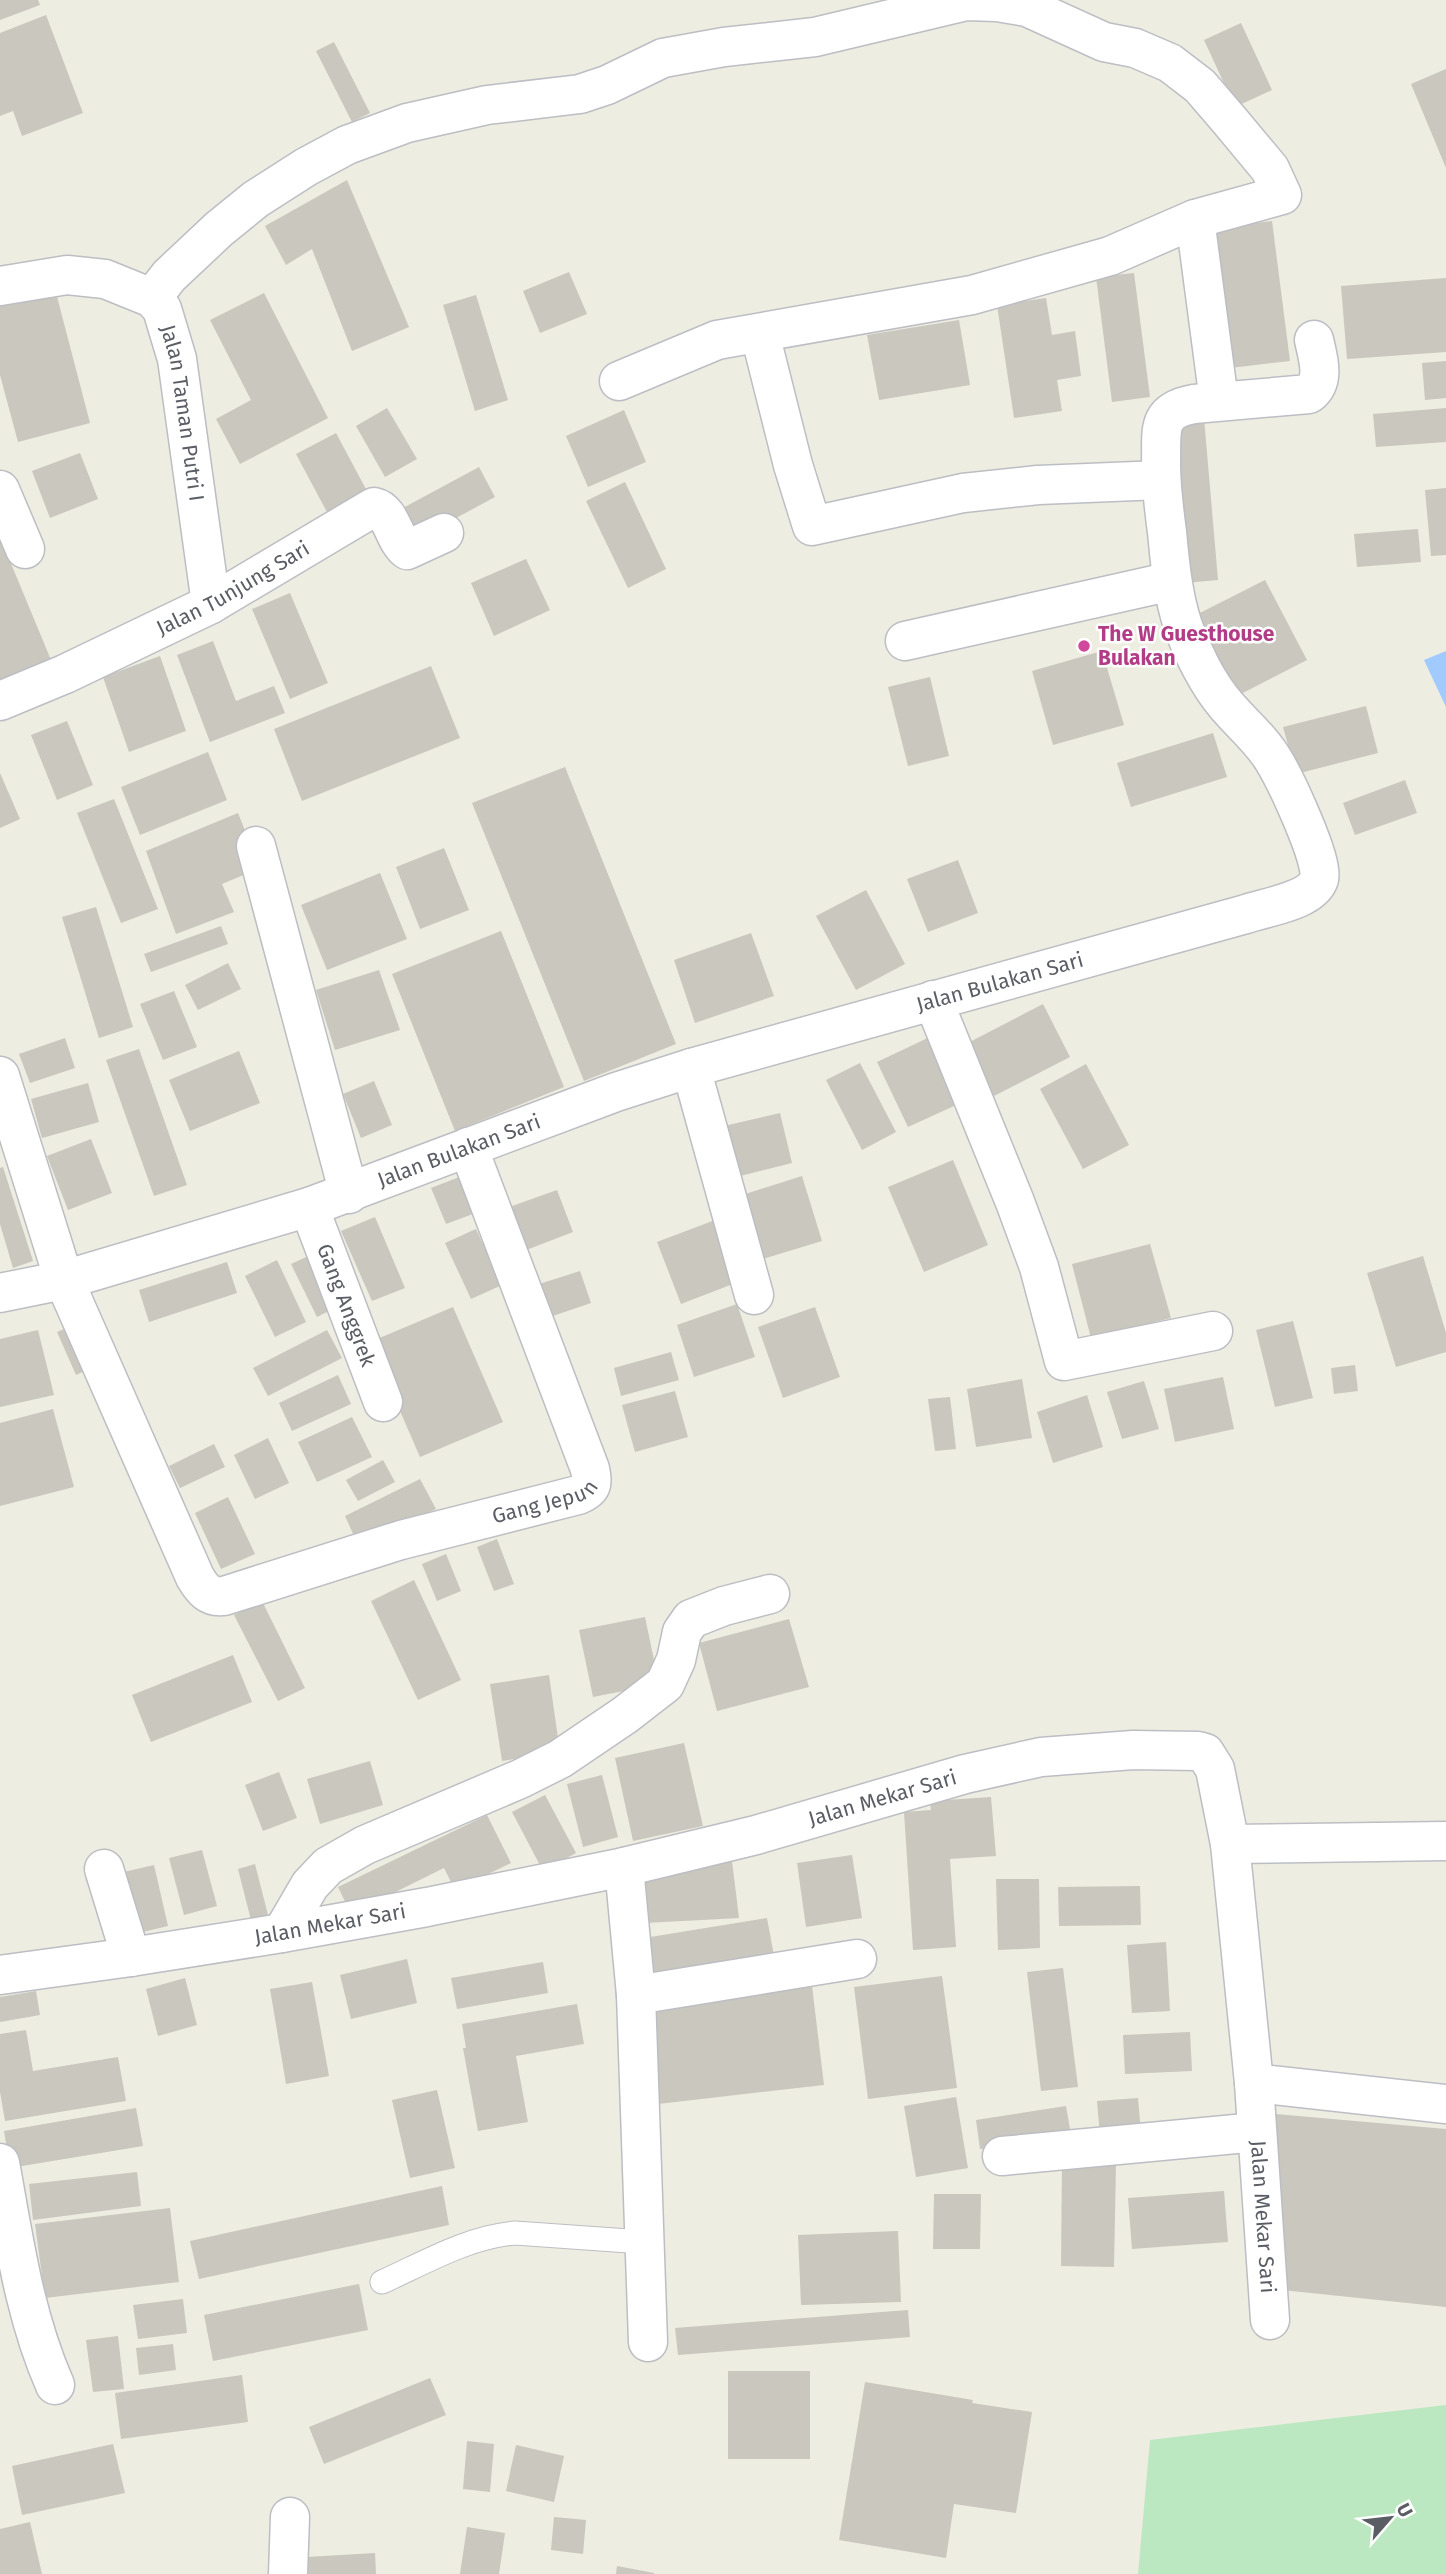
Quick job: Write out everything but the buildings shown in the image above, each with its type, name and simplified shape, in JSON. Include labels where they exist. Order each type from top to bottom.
[{"type":"street","points":[[152,298],[169,276],[256,199],[347,145],[407,123],[487,105],[580,93],[618,80],[663,58],[723,47],[816,37],[966,1],[998,2],[1027,8],[1104,42],[1135,48],[1170,63],[1200,86],[1270,169],[1282,195],[1195,219],[1110,256],[972,295],[717,340],[619,381]]},
{"type":"street","points":[[1195,219],[1219,401]]},
{"type":"street","name":"Jalan Taman Putri I","points":[[0,286],[67,275],[106,279],[158,303],[166,317],[177,359],[211,604]]},
{"type":"street","points":[[760,334],[793,465],[812,526],[963,493],[1038,485],[1161,480]]},
{"type":"street","name":"Jalan Bulakan Sari","points":[[0,1293],[64,1280],[349,1194],[616,1092],[691,1068],[1245,914],[1301,897],[1315,888],[1321,874],[1316,855],[1274,761],[1250,729],[1225,704],[1209,680],[1183,625],[1172,581],[1161,480],[1162,427],[1166,416],[1184,406],[1286,397],[1311,392],[1317,386],[1319,375],[1314,340]]},
{"type":"street","points":[[0,490],[26,549]]},
{"type":"street","name":"Jalan Tunjung Sari","points":[[0,701],[65,674],[211,604],[374,508],[379,508],[384,513],[407,550],[444,533]]},
{"type":"street","points":[[905,641],[1172,581]]},
{"type":"street","points":[[256,846],[349,1194]]},
{"type":"street","points":[[933,1000],[1039,1267],[1064,1361],[1213,1331]]},
{"type":"street","points":[[691,1068],[754,1295]]},
{"type":"street","points":[[0,1076],[64,1280]]},
{"type":"street","name":"Gang Jepun","points":[[64,1280],[195,1577],[213,1597],[224,1596],[401,1540],[578,1495],[590,1489],[592,1478],[587,1462],[468,1147]]},
{"type":"street","name":"Gang Anggrek","points":[[309,1207],[383,1402]]},
{"type":"street","points":[[282,1933],[310,1885],[328,1866],[365,1845],[520,1779],[560,1759],[625,1715],[664,1684],[676,1660],[682,1632],[691,1619],[724,1605],[771,1594]]},
{"type":"street","name":"Jalan Mekar Sari","points":[[0,1975],[282,1933],[624,1867],[756,1835],[1041,1757],[1133,1750],[1181,1749],[1205,1753],[1215,1769],[1230,1844],[1254,2082],[1270,2320]]},
{"type":"street","points":[[1230,1844],[1446,1841]]},
{"type":"street","points":[[624,1867],[636,1995],[648,2343]]},
{"type":"street","points":[[104,1869],[131,1957]]},
{"type":"street","points":[[636,1995],[857,1959]]},
{"type":"street","points":[[1254,2082],[1446,2104]]},
{"type":"street","points":[[1002,2156],[1257,2132]]},
{"type":"street","points":[[0,2163],[15,2318],[41,2354],[55,2385]]},
{"type":"street","points":[[288,2574],[290,2517]]},
{"type":"lane","points":[[382,2282],[471,2242],[495,2235],[515,2233],[643,2242]]},
{"type":"green space","points":[[1446,2405],[1446,2574],[1138,2574],[1150,2440]]},
{"type":"water","points":[[1446,651],[1446,707],[1424,660]]},
{"type":"place","name":"The W Guesthouse Bulakan","points":[[1084,646]]}]
